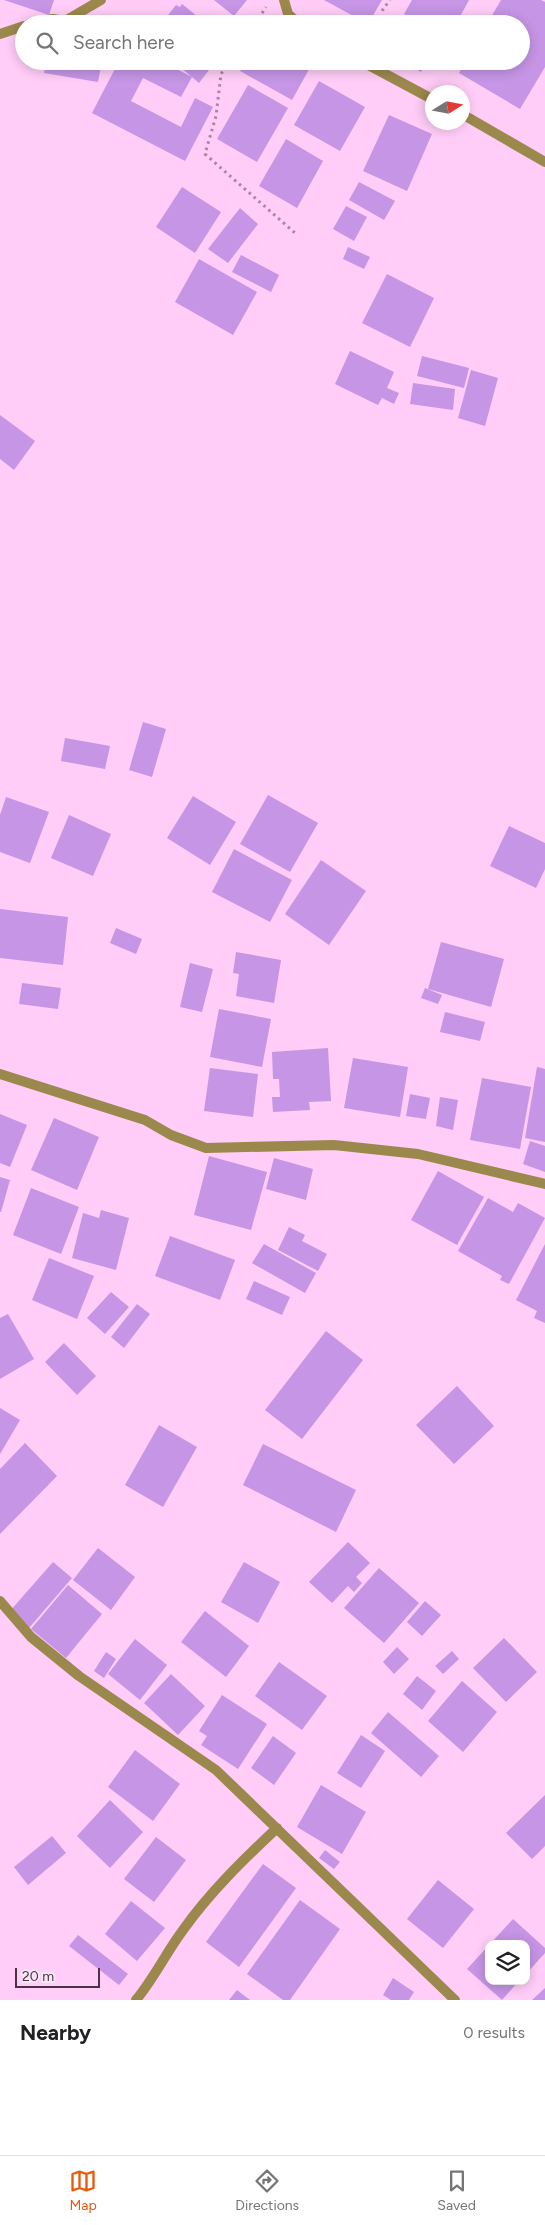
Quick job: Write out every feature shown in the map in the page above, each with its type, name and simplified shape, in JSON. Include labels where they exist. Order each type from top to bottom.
[{"type":"street","points":[[75,15],[101,0]]},
{"type":"street","points":[[284,0],[289,15]]},
{"type":"street","points":[[0,34],[15,30]]},
{"type":"street","points":[[378,70],[425,95]]},
{"type":"street","points":[[470,119],[545,162]]},
{"type":"street","points":[[0,1074],[145,1120],[171,1135],[206,1148],[334,1144],[418,1154],[545,1184]]},
{"type":"street","points":[[0,1601],[31,1637],[79,1676],[216,1770],[455,2000]]},
{"type":"street","points":[[136,2000],[151,1981],[182,1930],[232,1871],[276,1828]]},
{"type":"path","points":[[261,15],[271,0]]},
{"type":"path","points":[[382,15],[383,9],[390,0]]},
{"type":"path","points":[[224,70],[221,74],[216,116],[205,154],[295,233]]},
{"type":"building","points":[[4,0],[54,0],[49,15]]},
{"type":"building","points":[[214,0],[247,0],[233,15]]},
{"type":"building","points":[[324,0],[382,0],[373,15],[352,15]]},
{"type":"building","points":[[412,0],[469,0],[461,15],[404,14]]},
{"type":"building","points":[[501,0],[541,0],[545,2],[545,67],[520,109],[459,73],[460,70],[530,70],[530,15],[492,15]]},
{"type":"building","points":[[182,4],[196,15],[168,15],[176,5],[180,7]]},
{"type":"building","points":[[44,70],[100,70],[98,82],[44,73]]},
{"type":"building","points":[[114,70],[178,70],[192,77],[181,97],[143,78],[131,101],[181,127],[195,98],[213,107],[185,161],[92,113]]},
{"type":"building","points":[[184,70],[209,70],[199,83]]},
{"type":"building","points":[[241,70],[309,70],[292,100]]},
{"type":"building","points":[[319,81],[365,107],[340,151],[294,125]]},
{"type":"building","points":[[248,85],[288,108],[257,162],[217,139]]},
{"type":"building","points":[[389,115],[432,134],[407,191],[363,171]]},
{"type":"building","points":[[286,139],[323,161],[297,208],[259,186]]},
{"type":"building","points":[[359,182],[395,201],[384,220],[349,200]]},
{"type":"building","points":[[182,187],[221,212],[195,253],[156,227]]},
{"type":"building","points":[[346,206],[367,217],[354,241],[333,229]]},
{"type":"building","points":[[240,208],[258,224],[228,263],[208,249]]},
{"type":"building","points":[[348,247],[370,257],[364,269],[343,259]]},
{"type":"building","points":[[241,255],[279,275],[271,292],[232,272]]},
{"type":"building","points":[[199,259],[257,292],[233,335],[175,302]]},
{"type":"building","points":[[387,274],[434,298],[410,347],[362,323]]},
{"type":"building","points":[[350,351],[394,372],[387,388],[399,393],[394,404],[382,398],[378,405],[335,384]]},
{"type":"building","points":[[422,356],[469,368],[464,388],[417,376]]},
{"type":"building","points":[[471,370],[498,378],[485,426],[458,418]]},
{"type":"building","points":[[413,383],[455,389],[453,410],[410,404]]},
{"type":"building","points":[[0,415],[35,441],[14,470],[0,459]]},
{"type":"building","points":[[143,722],[166,729],[152,777],[129,770]]},
{"type":"building","points":[[65,738],[110,746],[105,769],[61,761]]},
{"type":"building","points":[[268,795],[318,823],[290,872],[240,844]]},
{"type":"building","points":[[193,796],[236,822],[210,865],[167,838]]},
{"type":"building","points":[[6,797],[49,812],[30,863],[0,852],[0,815]]},
{"type":"building","points":[[69,815],[111,834],[93,876],[51,858]]},
{"type":"building","points":[[509,826],[545,843],[545,869],[536,888],[490,866]]},
{"type":"building","points":[[234,849],[292,880],[270,922],[212,892]]},
{"type":"building","points":[[321,860],[366,891],[329,945],[285,914]]},
{"type":"building","points":[[0,909],[68,917],[63,965],[0,958]]},
{"type":"building","points":[[116,928],[142,939],[136,954],[110,943]]},
{"type":"building","points":[[441,942],[504,959],[491,1007],[428,989]]},
{"type":"building","points":[[236,952],[281,960],[274,1003],[236,996],[239,974],[233,973]]},
{"type":"building","points":[[190,963],[213,969],[202,1012],[180,1007]]},
{"type":"building","points":[[22,983],[61,988],[58,1009],[19,1004]]},
{"type":"building","points":[[425,988],[442,995],[438,1004],[421,998]]},
{"type":"building","points":[[219,1009],[271,1019],[262,1067],[210,1057]]},
{"type":"building","points":[[445,1012],[485,1022],[480,1041],[440,1032]]},
{"type":"building","points":[[328,1048],[331,1101],[309,1102],[310,1110],[273,1112],[272,1097],[280,1097],[279,1079],[273,1079],[272,1052]]},
{"type":"building","points":[[353,1058],[408,1067],[400,1117],[344,1108]]},
{"type":"building","points":[[537,1067],[545,1069],[545,1142],[525,1138]]},
{"type":"building","points":[[210,1068],[258,1074],[253,1117],[204,1111]]},
{"type":"building","points":[[482,1078],[531,1087],[520,1149],[470,1140]]},
{"type":"building","points":[[410,1094],[430,1098],[426,1119],[406,1116]]},
{"type":"building","points":[[440,1097],[458,1100],[453,1130],[436,1126]]},
{"type":"building","points":[[0,1114],[27,1125],[10,1167],[0,1163]]},
{"type":"building","points":[[54,1118],[99,1137],[77,1190],[31,1170]]},
{"type":"building","points":[[530,1141],[545,1146],[545,1172],[523,1164]]},
{"type":"building","points":[[209,1156],[267,1172],[251,1230],[194,1215]]},
{"type":"building","points":[[274,1158],[313,1169],[306,1200],[266,1189]]},
{"type":"building","points":[[438,1171],[484,1197],[457,1245],[411,1220]]},
{"type":"building","points":[[0,1177],[10,1180],[1,1212],[0,1212]]},
{"type":"building","points":[[31,1188],[79,1207],[61,1254],[13,1235]]},
{"type":"building","points":[[488,1198],[513,1212],[518,1203],[545,1218],[509,1284],[500,1280],[502,1276],[458,1251]]},
{"type":"building","points":[[101,1210],[129,1218],[116,1270],[72,1258],[83,1213],[99,1218]]},
{"type":"building","points":[[289,1227],[305,1235],[302,1241],[327,1254],[318,1271],[278,1250]]},
{"type":"building","points":[[170,1236],[235,1260],[220,1300],[155,1276]]},
{"type":"building","points":[[264,1244],[316,1273],[305,1293],[252,1263]]},
{"type":"building","points":[[545,1244],[545,1323],[534,1318],[537,1311],[516,1300]]},
{"type":"building","points":[[49,1258],[94,1276],[77,1319],[32,1300]]},
{"type":"building","points":[[254,1281],[290,1297],[282,1315],[246,1299]]},
{"type":"building","points":[[111,1292],[129,1307],[105,1334],[87,1318]]},
{"type":"building","points":[[137,1304],[150,1314],[124,1348],[111,1337]]},
{"type":"building","points":[[8,1314],[34,1359],[0,1379],[0,1318]]},
{"type":"building","points":[[326,1331],[363,1360],[302,1439],[265,1410]]},
{"type":"building","points":[[64,1343],[96,1376],[77,1395],[45,1362]]},
{"type":"building","points":[[457,1386],[494,1426],[454,1464],[416,1425]]},
{"type":"building","points":[[0,1408],[20,1420],[0,1454]]},
{"type":"building","points":[[159,1425],[197,1447],[163,1507],[125,1485]]},
{"type":"building","points":[[25,1443],[57,1476],[0,1534],[0,1469]]},
{"type":"building","points":[[263,1444],[356,1490],[336,1532],[243,1485]]},
{"type":"building","points":[[348,1542],[370,1563],[356,1577],[362,1583],[354,1592],[348,1586],[332,1603],[309,1582]]},
{"type":"building","points":[[98,1548],[135,1577],[111,1610],[73,1580]]},
{"type":"building","points":[[53,1562],[72,1578],[29,1628],[10,1611]]},
{"type":"building","points":[[244,1562],[280,1582],[258,1623],[221,1602]]},
{"type":"building","points":[[379,1568],[419,1603],[384,1643],[344,1608]]},
{"type":"building","points":[[68,1585],[102,1614],[66,1658],[31,1629]]},
{"type":"building","points":[[425,1601],[441,1615],[422,1636],[407,1622]]},
{"type":"building","points":[[205,1611],[249,1646],[226,1677],[181,1642]]},
{"type":"building","points":[[504,1638],[537,1672],[506,1702],[473,1668]]},
{"type":"building","points":[[135,1639],[167,1665],[140,1700],[108,1674]]},
{"type":"building","points":[[397,1647],[409,1659],[394,1674],[383,1662]]},
{"type":"building","points":[[452,1651],[459,1659],[443,1674],[435,1666]]},
{"type":"building","points":[[106,1652],[116,1659],[104,1678],[94,1671]]},
{"type":"building","points":[[279,1662],[327,1696],[302,1730],[255,1696]]},
{"type":"building","points":[[171,1674],[205,1706],[178,1735],[144,1703]]},
{"type":"building","points":[[417,1676],[436,1691],[422,1710],[403,1694]]},
{"type":"building","points":[[462,1681],[497,1712],[463,1752],[428,1721]]},
{"type":"building","points":[[222,1695],[267,1724],[238,1769],[201,1745],[207,1736],[199,1731]]},
{"type":"building","points":[[388,1712],[439,1756],[421,1777],[371,1733]]},
{"type":"building","points":[[361,1735],[385,1751],[361,1788],[337,1773]]},
{"type":"building","points":[[273,1736],[296,1753],[274,1785],[251,1768]]},
{"type":"building","points":[[135,1750],[180,1784],[153,1821],[108,1787]]},
{"type":"building","points":[[321,1785],[366,1812],[342,1854],[297,1827]]},
{"type":"building","points":[[545,1795],[545,1846],[532,1859],[506,1833]]},
{"type":"building","points":[[110,1800],[143,1832],[110,1868],[77,1836]]},
{"type":"building","points":[[52,1836],[66,1853],[28,1885],[14,1867]]},
{"type":"building","points":[[156,1837],[186,1860],[154,1902],[124,1879]]},
{"type":"building","points":[[325,1850],[340,1862],[334,1869],[319,1858]]},
{"type":"building","points":[[263,1864],[296,1888],[239,1967],[206,1942]]},
{"type":"building","points":[[438,1880],[474,1909],[443,1948],[407,1919]]},
{"type":"building","points":[[300,1900],[340,1929],[290,2000],[283,2000],[247,1974]]},
{"type":"building","points":[[131,1901],[165,1928],[137,1961],[105,1934]]},
{"type":"building","points":[[513,1919],[545,1948],[545,1953],[530,1970],[530,1940],[494,1940]]},
{"type":"building","points":[[78,1935],[128,1974],[119,1985],[69,1946]]},
{"type":"building","points":[[485,1949],[485,1985],[467,1969]]},
{"type":"building","points":[[393,1978],[414,1992],[409,2000],[391,2000],[383,1995]]},
{"type":"building","points":[[485,1985],[515,1985],[502,2000]]},
{"type":"building","points":[[545,1988],[545,2000],[532,2000]]},
{"type":"building","points":[[237,1990],[250,2000],[229,2000]]}]
